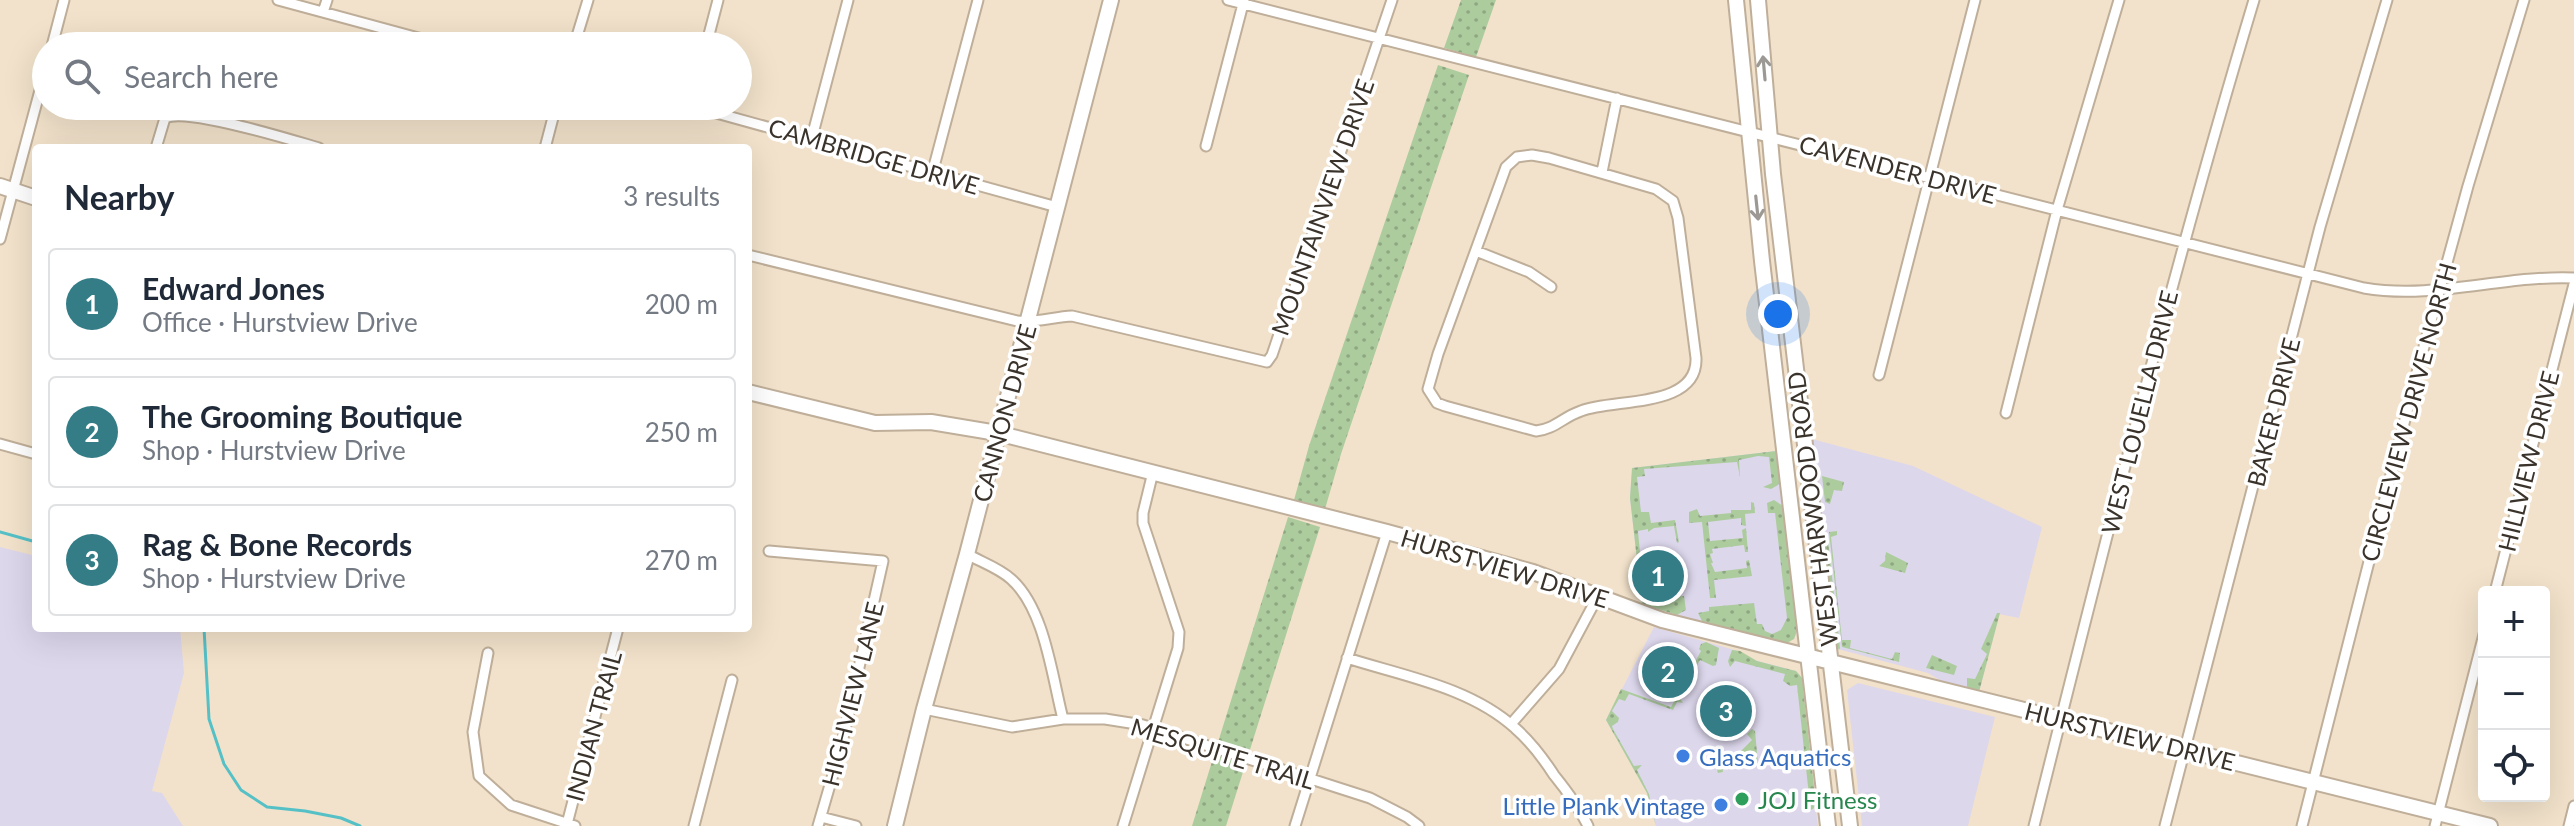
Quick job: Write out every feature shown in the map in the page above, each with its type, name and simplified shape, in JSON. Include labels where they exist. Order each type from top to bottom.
[{"type":"street","points":[[56,32],[64,0]]},
{"type":"street","points":[[278,0],[397,32]]},
{"type":"street","points":[[323,12],[327,0]]},
{"type":"street","points":[[578,32],[588,0]]},
{"type":"street","points":[[710,32],[718,0]]},
{"type":"street","points":[[812,137],[848,0]]},
{"type":"street","points":[[932,174],[978,0]]},
{"type":"street","name":"CANNON DRIVE","points":[[895,826],[1111,0]]},
{"type":"street","name":"CAVENDER DRIVE","points":[[1228,0],[2382,291],[2439,291],[2526,279],[2574,278]]},
{"type":"street","name":"MOUNTAINVIEW DRIVE","points":[[752,256],[1028,322],[1072,316],[1267,362],[1272,355],[1392,0]]},
{"type":"street","name":"WEST HARWOOD ROAD","points":[[1736,0],[1828,826]]},
{"type":"street","name":"WEST HARWOOD ROAD","points":[[1758,0],[1770,136],[1850,826]]},
{"type":"street","points":[[1879,375],[1975,0]]},
{"type":"street","points":[[2006,413],[2057,210],[2119,0]]},
{"type":"street","name":"WEST LOUELLA DRIVE","points":[[2034,826],[2183,243],[2254,0]]},
{"type":"street","name":"BAKER DRIVE","points":[[2165,826],[2308,274],[2387,0]]},
{"type":"street","name":"CIRCLEVIEW DRIVE NORTH","points":[[2302,826],[2439,291],[2524,0]]},
{"type":"street","points":[[1206,146],[1244,2]]},
{"type":"street","points":[[1602,172],[1617,98]]},
{"type":"street","points":[[0,239],[7,188],[32,111]]},
{"type":"street","points":[[157,144],[164,120]]},
{"type":"street","points":[[209,120],[303,144]]},
{"type":"street","points":[[546,144],[552,120]]},
{"type":"street","name":"CAMBRIDGE DRIVE","points":[[746,120],[1057,207]]},
{"type":"street","points":[[1532,155],[1656,189],[1673,201],[1678,218],[1696,358],[1692,379],[1681,389],[1658,397],[1584,409],[1551,430],[1536,431],[1437,403],[1428,389],[1476,251],[1511,161],[1532,155]]},
{"type":"street","points":[[7,188],[32,197]]},
{"type":"street","points":[[1476,251],[1529,272],[1551,287]]},
{"type":"street","name":"HILLVIEW DRIVE","points":[[2497,586],[2574,284]]},
{"type":"street","name":"HURSTVIEW DRIVE","points":[[752,393],[875,423],[945,423],[997,433],[1533,572],[1662,620],[2314,782],[2437,820],[2490,826]]},
{"type":"street","points":[[0,444],[32,453]]},
{"type":"street","points":[[1123,826],[1175,665],[1179,632],[1143,523],[1153,472]]},
{"type":"street","points":[[1295,826],[1387,532]]},
{"type":"street","name":"HIGHVIEW LANE","points":[[769,551],[883,561],[841,747],[820,822]]},
{"type":"street","points":[[967,554],[1004,574],[1026,598],[1042,635],[1063,719]]},
{"type":"street","points":[[1511,724],[1559,669],[1598,596]]},
{"type":"street","name":"INDIAN TRAIL","points":[[571,825],[617,632]]},
{"type":"street","points":[[488,653],[473,732],[479,776],[511,805],[571,825]]},
{"type":"street","points":[[1347,658],[1450,690],[1481,704],[1511,724],[1539,754],[1579,808],[1588,826]]},
{"type":"street","points":[[2437,820],[2478,658]]},
{"type":"street","points":[[694,826],[732,680]]},
{"type":"street","name":"MESQUITE TRAIL","points":[[924,709],[1012,727],[1063,719],[1105,719],[1155,729],[1370,798],[1419,826]]},
{"type":"street","points":[[2569,826],[2574,806]]},
{"type":"street","points":[[820,822],[856,826]]},
{"type":"shaded area","points":[[1812,439],[1913,466],[2042,527],[2019,618],[1999,614],[1979,692],[1943,682],[1928,673],[1838,649]]},
{"type":"shaded area","points":[[1776,451],[1797,631],[1794,639],[1783,642],[1718,627],[1642,604],[1630,498],[1632,468]]},
{"type":"shaded area","points":[[0,547],[32,555],[32,632],[180,632],[184,673],[152,791],[162,793],[183,826],[0,826]]},
{"type":"shaded area","points":[[1654,627],[1738,651],[1754,660],[1796,671],[1800,675],[1818,826],[1656,826],[1647,793],[1606,720]]},
{"type":"shaded area","points":[[1858,683],[1995,717],[1968,826],[1862,826],[1847,690]]},
{"type":"green space","points":[[1461,0],[1496,0],[1476,57],[1444,48]]},
{"type":"green space","points":[[1438,65],[1469,75],[1325,509],[1294,500],[1309,446]]},
{"type":"green space","points":[[1776,451],[1780,481],[1771,489],[1763,487],[1772,483],[1769,457],[1739,460],[1740,477],[1737,462],[1644,469],[1645,476],[1637,477],[1641,512],[1649,512],[1651,523],[1675,520],[1679,542],[1674,526],[1638,531],[1642,575],[1650,575],[1652,586],[1666,585],[1660,590],[1661,598],[1684,596],[1686,610],[1677,615],[1642,604],[1630,498],[1632,468]]},
{"type":"green space","points":[[1822,476],[1844,482],[1842,491],[1834,490],[1830,504],[1825,502]]},
{"type":"green space","points":[[1774,500],[1783,506],[1797,631],[1794,639],[1787,643],[1703,623],[1698,613],[1709,611],[1709,607],[1754,603],[1757,624],[1762,624],[1765,631],[1772,634],[1781,630],[1787,618],[1775,513],[1768,513],[1767,503]]},
{"type":"green space","points":[[1751,502],[1754,503],[1755,513],[1745,514],[1746,526],[1741,525],[1741,518],[1708,522],[1710,541],[1743,538],[1742,530],[1746,528],[1748,552],[1745,552],[1744,545],[1712,549],[1711,563],[1715,572],[1747,568],[1746,561],[1749,560],[1752,576],[1714,580],[1716,598],[1710,598],[1702,522],[1689,523],[1689,512],[1697,509],[1700,516],[1751,510]]},
{"type":"green space","points":[[1288,517],[1320,527],[1226,826],[1192,826]]},
{"type":"green space","points":[[1837,531],[1837,535],[1831,537],[1842,640],[1851,640],[1850,648],[1892,659],[1895,652],[1900,653],[1899,662],[1842,647],[1829,532]]},
{"type":"green space","points":[[1827,532],[1839,650],[1835,643],[1824,536]]},
{"type":"green space","points":[[1886,552],[1908,563],[1905,573],[1879,566],[1885,561]]},
{"type":"green space","points":[[1997,613],[2000,613],[1979,692],[1967,689],[1967,678],[1975,679],[1987,654],[1981,649]]},
{"type":"green space","points":[[1706,642],[1719,648],[1716,665],[1700,660],[1679,697],[1683,703],[1677,702],[1673,710],[1629,694],[1625,701],[1619,699],[1612,711],[1619,718],[1613,729],[1634,766],[1642,765],[1637,770],[1649,794],[1656,826],[1647,793],[1606,720],[1621,689],[1671,707],[1701,651],[1701,644]]},
{"type":"green space","points":[[1732,650],[1757,661],[1796,671],[1802,678],[1816,804],[1813,809],[1806,811],[1803,808],[1810,805],[1797,685],[1790,686],[1783,681],[1785,674],[1735,661],[1730,667],[1728,661]]},
{"type":"green space","points":[[1932,655],[1957,666],[1954,675],[1926,668]]},
{"type":"green space","points":[[1752,729],[1755,731],[1758,763],[1754,763],[1752,757],[1722,765],[1723,772],[1718,773],[1716,764],[1728,752],[1735,757],[1752,740],[1747,734]]},
{"type":"waterway","points":[[0,532],[32,541]]},
{"type":"waterway","points":[[204,632],[209,719],[224,764],[241,790],[267,807],[341,818],[360,826]]},
{"type":"place","name":"Edward Jones","points":[[1658,576]]},
{"type":"place","name":"The Grooming Boutique","points":[[1668,672]]},
{"type":"place","name":"Rag & Bone Records","points":[[1726,711]]},
{"type":"place","name":"Glass Aquatics","points":[[1683,756]]},
{"type":"place","name":"JOJ Fitness","points":[[1742,799]]},
{"type":"place","name":"Little Plank Vintage","points":[[1721,805]]}]
